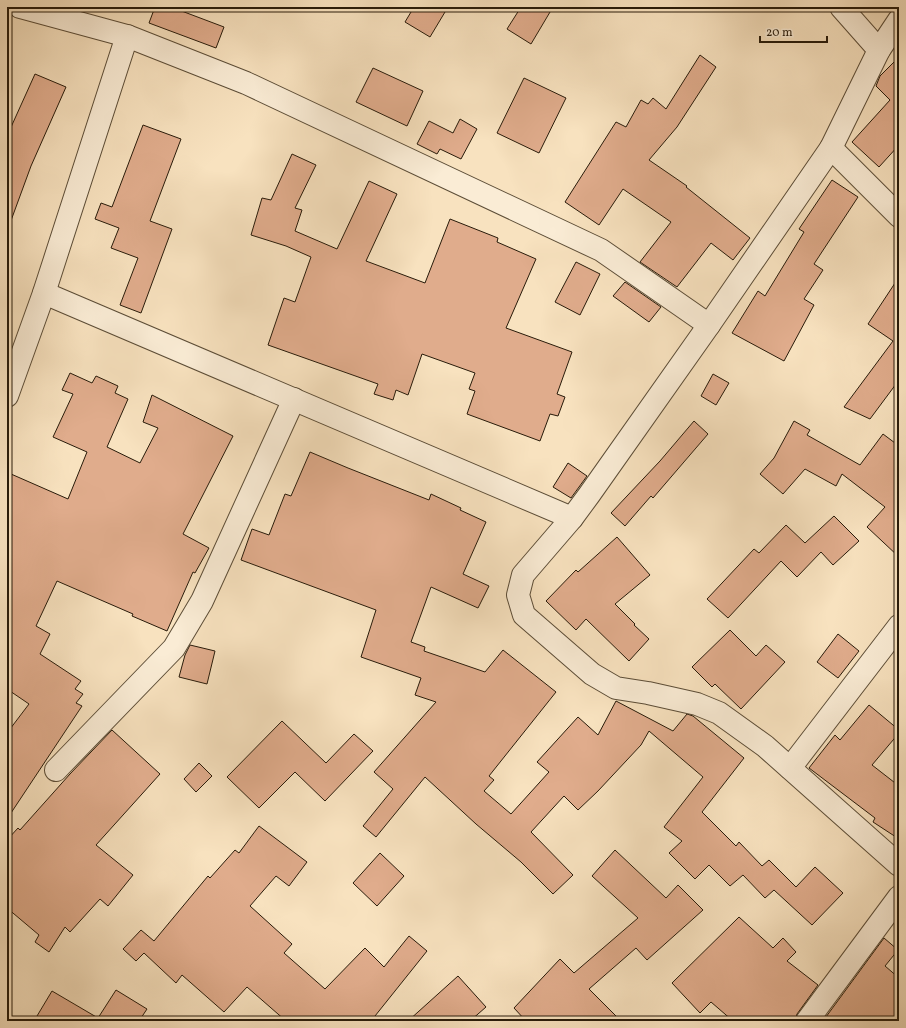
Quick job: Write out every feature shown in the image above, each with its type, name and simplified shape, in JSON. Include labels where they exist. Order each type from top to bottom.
[{"type":"street","points":[[20,7],[127,36],[246,83],[601,250],[709,325]]},
{"type":"street","points":[[841,7],[879,50]]},
{"type":"street","points":[[899,20],[879,50],[831,148],[709,325],[572,518],[523,575],[518,595],[524,614],[592,674],[616,688],[648,693],[697,704],[719,713],[765,746],[899,865]]},
{"type":"street","points":[[7,396],[44,293],[127,36]]},
{"type":"street","points":[[831,148],[899,216]]},
{"type":"street","points":[[44,293],[572,518]]},
{"type":"street","points":[[56,770],[174,648],[202,601],[294,399]]},
{"type":"street","points":[[790,768],[899,626]]},
{"type":"street","points":[[807,1021],[899,897]]},
{"type":"building","points":[[155,7],[171,7],[224,27],[216,48],[149,23]]},
{"type":"building","points":[[414,7],[448,7],[430,37],[405,22]]},
{"type":"building","points":[[521,7],[553,7],[531,44],[507,29]]},
{"type":"building","points":[[700,55],[716,67],[677,127],[649,160],[687,186],[686,187],[750,238],[733,260],[711,243],[677,287],[640,262],[671,222],[623,189],[599,225],[565,202],[616,122],[626,127],[641,100],[648,104],[653,98],[666,109]]},
{"type":"building","points":[[899,57],[899,145],[879,167],[852,142],[890,100],[876,86],[880,76]]},
{"type":"building","points":[[373,68],[423,91],[407,126],[356,102]]},
{"type":"building","points":[[35,74],[66,87],[31,166],[9,226],[7,225],[7,136]]},
{"type":"building","points":[[524,78],[566,98],[539,153],[497,133]]},
{"type":"building","points":[[460,119],[477,129],[461,159],[440,149],[437,154],[417,144],[429,121],[453,133]]},
{"type":"building","points":[[143,125],[181,139],[150,221],[172,229],[141,313],[120,305],[138,258],[111,248],[119,228],[95,219],[101,203],[112,207]]},
{"type":"building","points":[[292,154],[316,165],[295,208],[302,210],[295,231],[337,249],[369,181],[397,194],[366,261],[425,283],[450,219],[498,238],[497,242],[536,259],[506,328],[572,352],[557,394],[565,397],[558,416],[550,414],[540,441],[467,414],[475,391],[469,389],[475,373],[422,354],[408,395],[396,390],[393,400],[374,394],[378,384],[268,345],[284,298],[295,302],[311,257],[286,246],[251,235],[262,198],[271,200]]},
{"type":"building","points":[[832,180],[858,197],[814,264],[823,270],[804,299],[814,305],[784,361],[732,333],[758,291],[765,296],[804,232],[799,229]]},
{"type":"building","points":[[576,262],[600,274],[580,315],[555,302]]},
{"type":"building","points":[[899,277],[899,380],[870,419],[844,407],[893,341],[868,324]]},
{"type":"building","points":[[625,282],[661,307],[649,322],[613,296]]},
{"type":"building","points":[[70,373],[92,383],[96,376],[118,386],[115,393],[128,399],[107,447],[140,463],[158,428],[143,422],[152,395],[233,436],[183,534],[209,548],[195,573],[193,572],[167,631],[132,616],[133,614],[57,581],[36,626],[50,634],[40,654],[81,681],[75,689],[83,694],[76,703],[82,706],[7,819],[7,733],[29,704],[7,689],[7,483],[11,474],[68,499],[87,452],[53,437],[73,394],[62,390]]},
{"type":"building","points":[[713,374],[729,383],[716,405],[701,396]]},
{"type":"building","points":[[694,421],[708,434],[653,498],[651,496],[625,526],[611,513],[660,461]]},
{"type":"building","points":[[794,421],[810,430],[807,435],[860,465],[883,434],[899,446],[899,557],[867,527],[885,507],[842,474],[836,486],[805,469],[783,494],[760,474],[774,458]]},
{"type":"building","points":[[310,452],[429,500],[431,494],[486,522],[463,574],[489,586],[478,608],[431,587],[411,642],[425,647],[424,651],[485,672],[503,650],[556,692],[489,776],[494,780],[484,791],[511,814],[549,772],[537,762],[578,717],[598,735],[616,701],[673,731],[687,714],[693,716],[744,758],[702,812],[736,846],[739,842],[762,866],[769,860],[796,887],[815,867],[843,893],[812,925],[774,890],[765,898],[743,875],[730,886],[709,865],[695,879],[669,853],[682,841],[664,827],[703,777],[649,731],[641,745],[578,810],[564,796],[531,832],[573,875],[553,894],[521,862],[476,824],[425,777],[376,837],[363,826],[393,789],[374,772],[436,702],[415,695],[421,678],[361,657],[376,610],[241,560],[252,529],[269,535],[285,494],[291,496]]},
{"type":"building","points":[[568,463],[587,476],[571,498],[553,487]]},
{"type":"building","points":[[834,516],[859,541],[833,565],[821,552],[797,577],[781,561],[728,618],[707,599],[754,549],[759,553],[786,525],[805,543]]},
{"type":"building","points":[[617,537],[650,575],[615,604],[649,639],[629,661],[586,619],[576,630],[546,601],[576,570],[578,572]]},
{"type":"building","points":[[730,630],[756,656],[766,645],[785,662],[741,709],[715,684],[712,687],[692,667]]},
{"type":"building","points":[[838,634],[859,651],[838,678],[817,662]]},
{"type":"building","points":[[190,645],[215,651],[207,684],[179,677],[185,655]]},
{"type":"building","points":[[869,705],[899,730],[899,733],[872,765],[899,786],[899,839],[873,822],[875,818],[809,768],[835,735],[840,740]]},
{"type":"building","points":[[282,721],[326,763],[354,734],[373,751],[325,801],[295,772],[259,808],[227,777]]},
{"type":"building","points":[[112,730],[160,774],[96,845],[133,875],[108,906],[100,899],[70,932],[65,927],[49,952],[35,942],[39,935],[7,908],[7,840],[18,828],[20,830]]},
{"type":"building","points":[[199,763],[212,776],[196,792],[184,779]]},
{"type":"building","points":[[259,826],[307,862],[289,886],[276,876],[250,906],[292,944],[284,953],[325,989],[365,948],[384,967],[409,936],[427,951],[371,1021],[286,1021],[247,987],[224,1012],[182,975],[176,983],[144,953],[136,961],[123,949],[141,930],[154,941],[208,876],[210,878],[235,850],[239,853]]},
{"type":"building","points":[[615,850],[666,898],[678,885],[703,910],[647,960],[636,948],[589,989],[621,1021],[526,1021],[514,1008],[560,959],[574,973],[638,918],[592,876]]},
{"type":"building","points":[[380,853],[404,876],[377,906],[353,883]]},
{"type":"building","points":[[739,917],[773,948],[783,938],[796,952],[787,961],[818,985],[797,1014],[795,1021],[733,1021],[711,1002],[700,1013],[672,983]]},
{"type":"building","points":[[884,938],[898,950],[885,966],[899,978],[899,1011],[890,1021],[823,1021]]},
{"type":"building","points":[[458,976],[486,1007],[470,1021],[408,1021]]},
{"type":"building","points":[[116,990],[147,1009],[139,1021],[34,1021],[52,991],[98,1018]]}]
